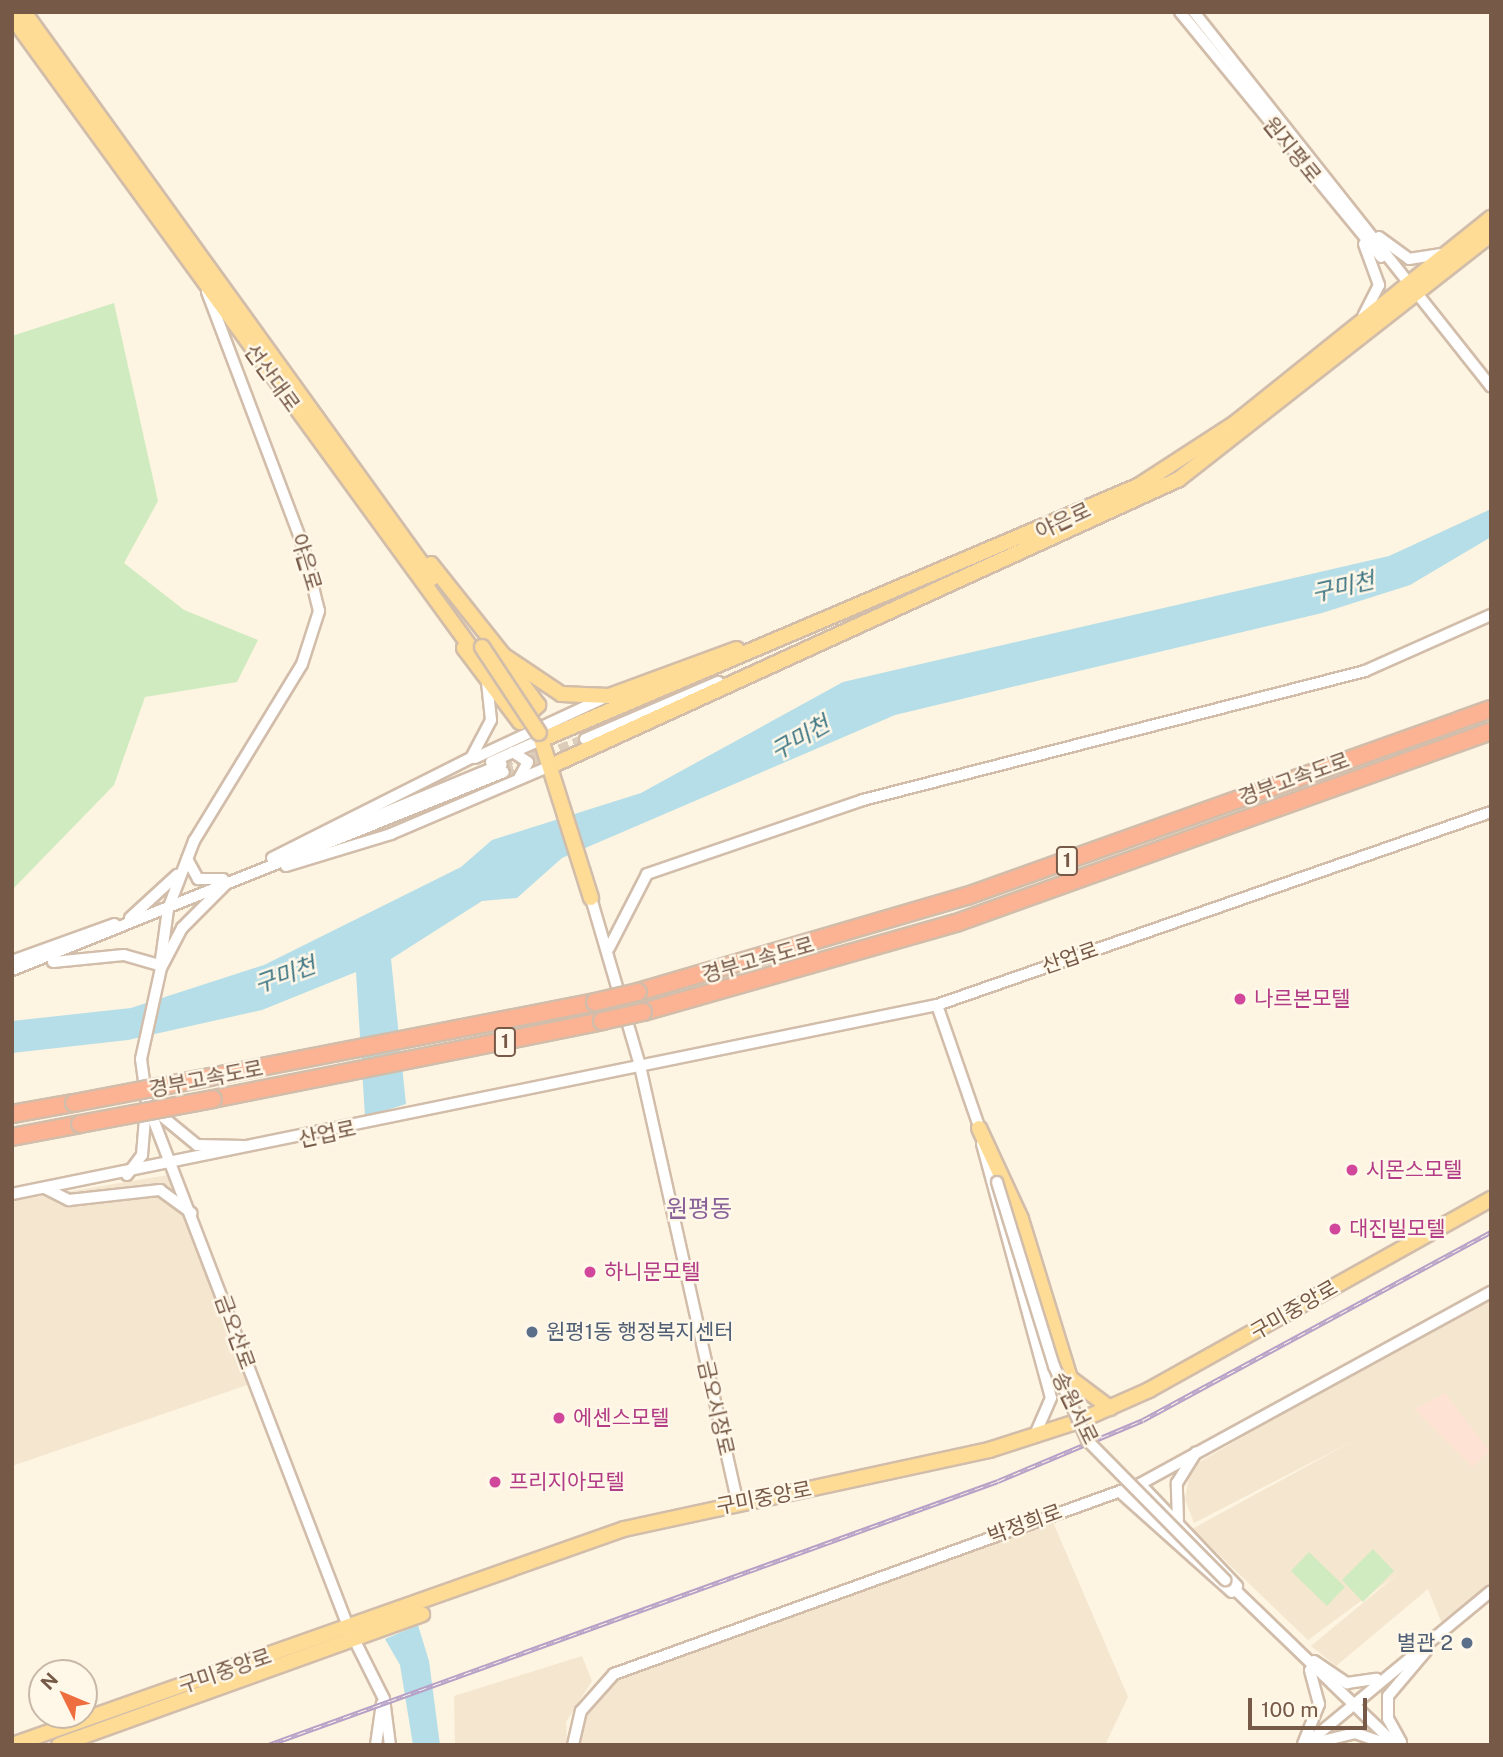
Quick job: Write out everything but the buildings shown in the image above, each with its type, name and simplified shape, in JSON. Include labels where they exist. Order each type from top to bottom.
[{"type":"highway","name":"경부고속도로","points":[[12,1114],[638,992],[954,900],[1491,709]]},
{"type":"highway","name":"경부고속도로","points":[[12,1137],[407,1061],[643,1012],[956,923],[1491,731]]},
{"type":"main road","name":"선산대로","points":[[24,12],[386,533],[480,644]]},
{"type":"main road","name":"선산대로","points":[[12,17],[205,285],[243,327],[374,498],[480,644],[541,736]]},
{"type":"main road","name":"야은로","points":[[879,601],[1171,468],[1357,324],[1411,291],[1448,252],[1491,218]]},
{"type":"main road","name":"야은로","points":[[937,588],[1179,479],[1411,291],[1491,234]]},
{"type":"main road","points":[[386,533],[486,680],[518,722],[537,708],[480,644]]},
{"type":"main road","points":[[554,765],[937,588]]},
{"type":"main road","points":[[480,644],[547,688],[578,698],[609,696],[879,601]]},
{"type":"main road","points":[[579,754],[565,752],[561,743],[579,732],[812,625]]},
{"type":"main road","points":[[579,732],[541,736],[554,765],[556,782],[592,898]]},
{"type":"main road","points":[[979,1128],[1021,1219],[1070,1378],[1069,1401],[1080,1424]]},
{"type":"main road","name":"구미중앙로","points":[[59,1745],[624,1529],[1034,1437],[1080,1424],[1491,1199]]},
{"type":"main road","name":"구미중앙로","points":[[12,1745],[351,1634],[650,1531],[925,1474],[1080,1424],[1182,1380],[1491,1205]]},
{"type":"main road","points":[[1070,1378],[1110,1408]]},
{"type":"street","name":"원지평로","points":[[1180,12],[1363,230]]},
{"type":"street","name":"원지평로","points":[[1194,12],[1411,291],[1491,387]]},
{"type":"street","points":[[1363,230],[1409,259],[1448,252]]},
{"type":"street","points":[[1357,324],[1379,285],[1363,230]]},
{"type":"street","name":"야은로","points":[[169,905],[212,806],[302,664],[317,626],[317,587],[205,285]]},
{"type":"street","points":[[229,347],[243,327]]},
{"type":"street","name":"야은로","points":[[579,732],[937,588]]},
{"type":"street","name":"야은로","points":[[579,732],[879,601]]},
{"type":"street","points":[[609,948],[647,874],[863,800],[1365,671],[1491,615]]},
{"type":"street","points":[[460,765],[488,732],[492,711],[486,680]]},
{"type":"street","points":[[12,970],[225,881],[460,765],[609,696]]},
{"type":"street","points":[[318,840],[513,752],[541,736]]},
{"type":"street","points":[[507,785],[528,766],[523,754],[513,752]]},
{"type":"street","points":[[130,918],[186,862],[198,879],[225,881],[329,856],[554,765]]},
{"type":"street","points":[[239,878],[503,768],[272,859]]},
{"type":"street","name":"산업로","points":[[12,1194],[127,1175],[173,1163],[264,1147],[937,1005],[1491,813]]},
{"type":"street","points":[[26,966],[124,955],[160,966],[182,928],[225,881]]},
{"type":"street","points":[[592,898],[609,948],[640,1066]]},
{"type":"street","points":[[12,961],[169,905]]},
{"type":"street","name":"금오산로","points":[[169,905],[141,1059],[147,1103],[173,1163],[351,1634],[382,1697],[390,1745]]},
{"type":"street","name":"송원서로","points":[[937,1005],[997,1182],[1054,1366],[1087,1440],[1225,1580],[1298,1648],[1307,1665],[1396,1745]]},
{"type":"street","name":"금오시장로","points":[[640,1066],[738,1504]]},
{"type":"street","points":[[147,1103],[197,1145],[264,1147]]},
{"type":"street","points":[[127,1175],[142,1155],[147,1103]]},
{"type":"street","points":[[979,1128],[989,1185],[1050,1393],[1034,1437]]},
{"type":"street","points":[[45,1188],[69,1200],[160,1190],[192,1213]]},
{"type":"street","name":"박정희로","points":[[573,1745],[581,1711],[614,1674],[1140,1484],[1200,1447],[1491,1292]]},
{"type":"street","points":[[1050,1393],[1069,1401]]},
{"type":"street","points":[[1178,1520],[1177,1483],[1200,1447]]},
{"type":"street","points":[[1140,1484],[1178,1520],[1249,1602]]},
{"type":"street","points":[[1120,1492],[1215,1583],[1249,1602]]},
{"type":"street","points":[[1305,1745],[1396,1669],[1432,1643],[1491,1591]]},
{"type":"street","points":[[1402,1745],[1388,1719],[1388,1696],[1432,1643]]},
{"type":"street","points":[[1298,1648],[1347,1683],[1368,1684],[1396,1669]]},
{"type":"street","points":[[1305,1745],[1319,1704],[1307,1665]]},
{"type":"street","points":[[376,1745],[382,1697]]},
{"type":"street","points":[[1305,1745],[1356,1733],[1390,1745]]},
{"type":"shaded area","points":[[168,1175],[250,1384],[12,1466],[12,1201]]},
{"type":"shaded area","points":[[1491,1292],[1491,1591],[1445,1631],[1428,1589],[1336,1666],[1311,1646],[1399,1573],[1308,1640],[1192,1529],[1355,1440],[1194,1523],[1185,1499],[1191,1467]]},
{"type":"shaded area","points":[[1445,1393],[1489,1451],[1472,1467],[1414,1409]]},
{"type":"shaded area","points":[[1052,1520],[1128,1697],[1105,1745],[576,1745],[584,1712],[617,1678]]},
{"type":"shaded area","points":[[582,1656],[592,1681],[566,1722],[567,1745],[455,1745],[454,1696]]},
{"type":"green space","points":[[114,303],[158,501],[124,563],[184,610],[258,640],[237,682],[145,697],[114,785],[12,890],[12,336]]},
{"type":"green space","points":[[1373,1549],[1394,1571],[1363,1602],[1342,1580]]},
{"type":"green space","points":[[1309,1552],[1345,1587],[1327,1606],[1291,1571]]},
{"type":"water","name":"구미천","points":[[1491,509],[1491,537],[1410,585],[1322,613],[895,715],[562,858],[517,898],[482,901],[391,959],[406,1104],[365,1117],[356,972],[262,1010],[128,1040],[12,1053],[12,1021],[131,1008],[264,965],[461,867],[492,840],[641,793],[843,682],[1389,556]]},
{"type":"water","points":[[418,1625],[429,1661],[440,1745],[413,1745],[400,1665],[385,1639]]},
{"type":"tunnel","points":[[504,772],[585,739]]},
{"type":"tunnel","points":[[502,764],[548,744]]},
{"type":"railway","points":[[268,1745],[998,1481],[1143,1420],[1491,1232]]},
{"type":"place","name":"나르본모텔","points":[[1240,999]]},
{"type":"place","name":"시몬스모텔","points":[[1352,1170]]},
{"type":"place","name":"대진빌모텔","points":[[1335,1229]]},
{"type":"place","name":"하니문모텔","points":[[590,1272]]},
{"type":"place","name":"원평1동 행정복지센터","points":[[532,1332]]},
{"type":"place","name":"에센스모텔","points":[[559,1418]]},
{"type":"place","name":"프리지아모텔","points":[[495,1482]]},
{"type":"place","name":"별관 2","points":[[1467,1643]]},
{"type":"district","name":"원평동","points":[[699,1209]]}]
